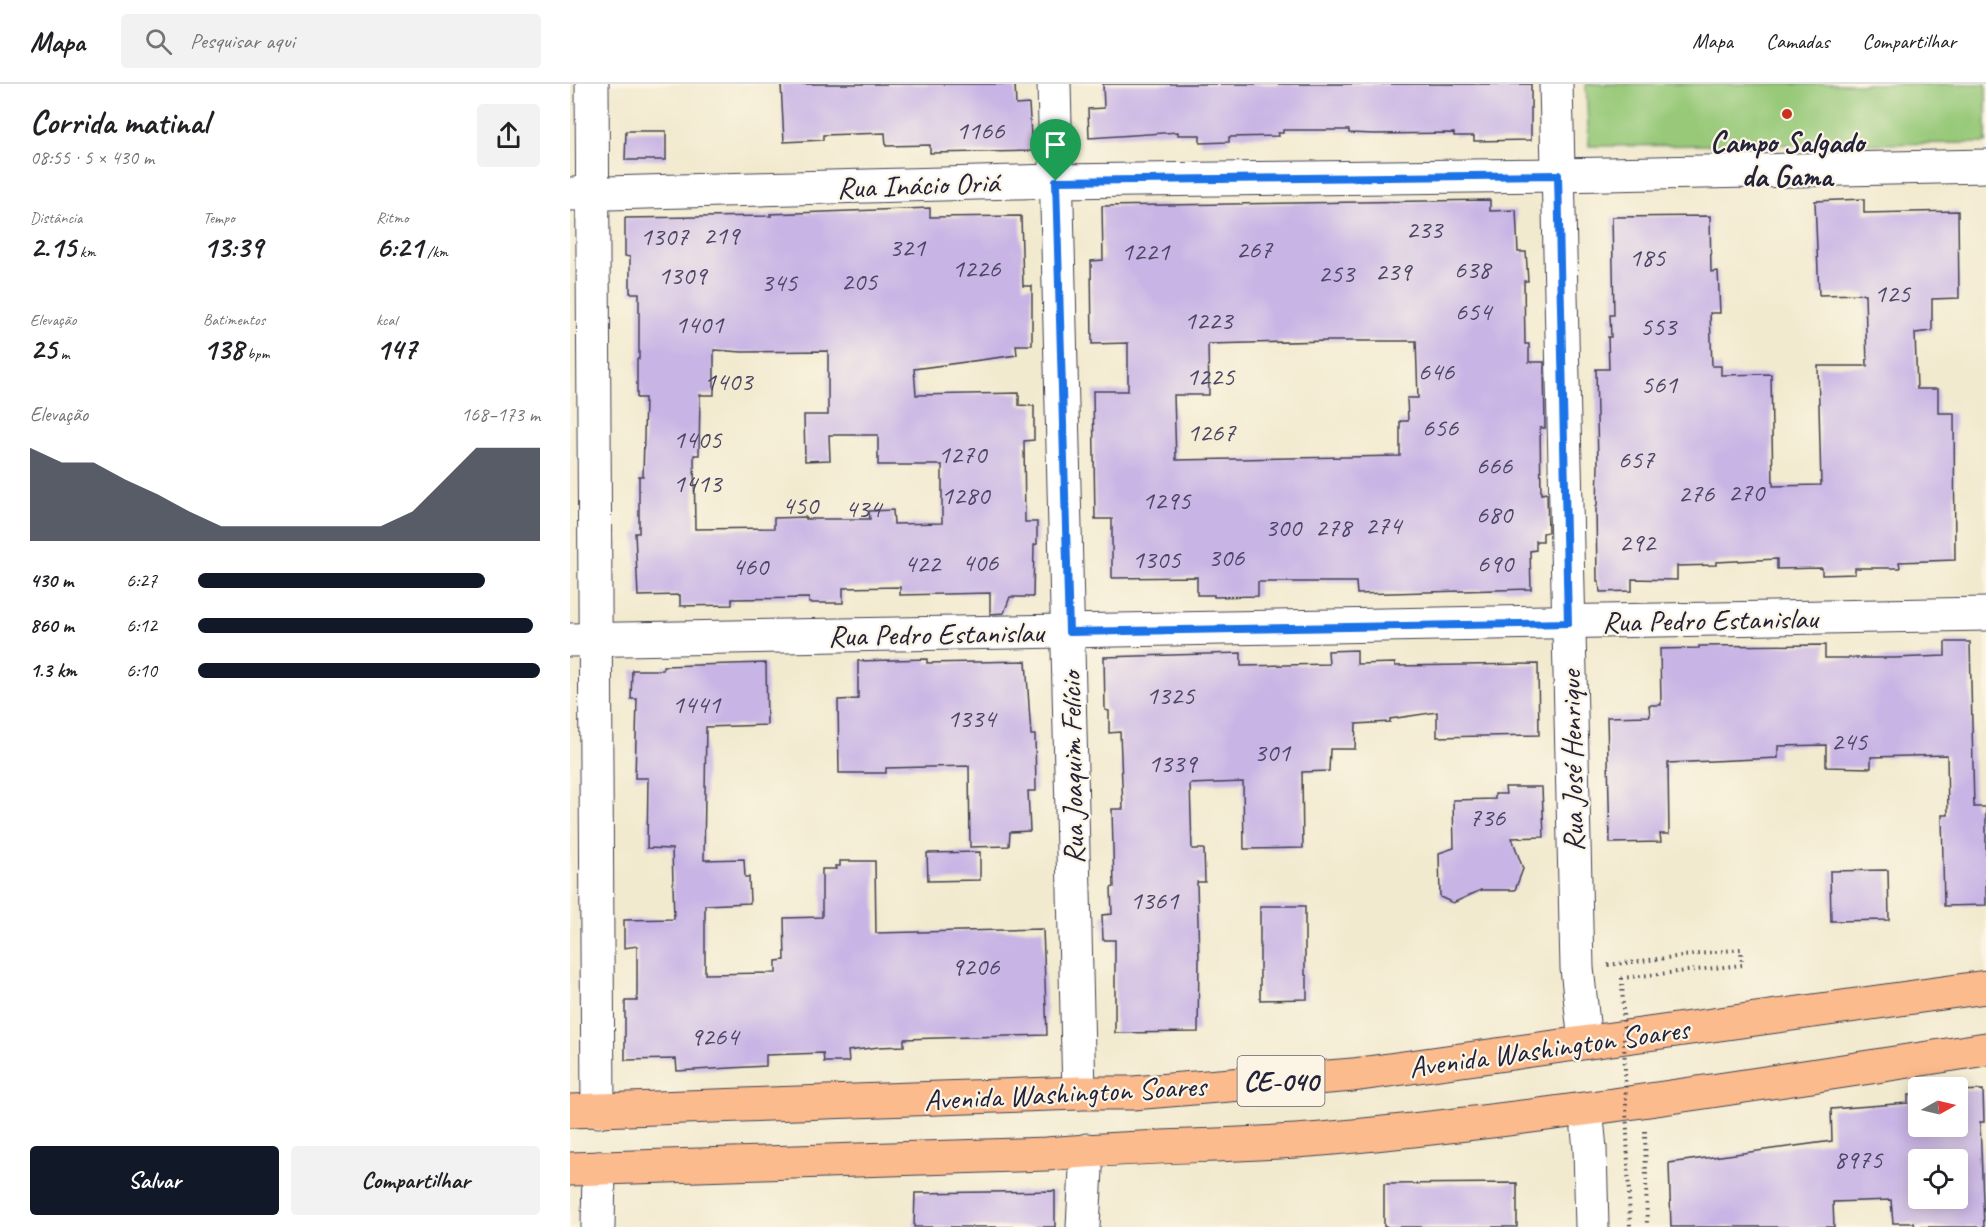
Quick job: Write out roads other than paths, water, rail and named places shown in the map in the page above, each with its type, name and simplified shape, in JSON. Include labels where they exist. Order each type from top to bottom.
[{"type":"highway","name":"Avenida Washington Soares","points":[[584,1111],[1133,1093],[1353,1075],[1986,987]]},
{"type":"highway","name":"Avenida Washington Soares","points":[[584,1168],[1047,1154],[1320,1139],[1586,1109],[1986,1048]]},
{"type":"street","points":[[584,1111],[581,194],[592,84]]},
{"type":"street","name":"Rua Joaquim Felício","points":[[1054,84],[1079,1093]]},
{"type":"street","name":"Rua José Henrique","points":[[1556,84],[1577,969],[1585,1042]]},
{"type":"street","name":"Rua Inácio Oriá","points":[[581,194],[1056,181],[1558,175],[1986,166]]},
{"type":"street","name":"Rua Pedro Estanislau","points":[[582,640],[1986,614]]},
{"type":"street","points":[[1586,1109],[1590,1149],[1592,1227]]},
{"type":"street","points":[[1083,1227],[1087,1150]]},
{"type":"street","points":[[584,1168],[598,1227]]},
{"type":"place","name":"Campo Salgado da Gama","points":[[1787,114]]}]
